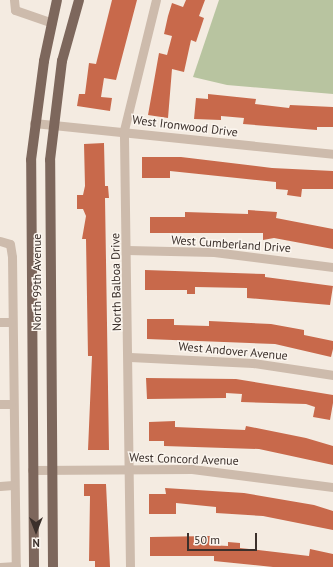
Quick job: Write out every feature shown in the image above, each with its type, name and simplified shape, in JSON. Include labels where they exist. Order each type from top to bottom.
[{"type":"main road","name":"North 99th Avenue","points":[[34,567],[30,199],[34,123],[57,0]]},
{"type":"main road","name":"North 99th Avenue","points":[[53,567],[52,124],[62,61],[79,0]]},
{"type":"street","points":[[14,0],[15,10],[52,23]]},
{"type":"street","name":"North Balboa Drive","points":[[130,567],[130,357],[124,130],[156,0]]},
{"type":"street","name":"West Ironwood Drive","points":[[34,123],[124,130],[333,154]]},
{"type":"street","points":[[0,240],[10,244],[11,404],[16,567],[0,567]]},
{"type":"street","name":"West Cumberland Drive","points":[[127,250],[214,252],[333,267]]},
{"type":"street","points":[[0,322],[10,322]]},
{"type":"street","name":"West Andover Avenue","points":[[130,357],[253,363],[333,375]]},
{"type":"street","points":[[0,404],[11,404]]},
{"type":"street","name":"West Concord Avenue","points":[[32,470],[129,468],[232,472],[333,488]]},
{"type":"street","points":[[0,486],[13,485]]},
{"type":"green space","points":[[219,0],[333,0],[333,94],[227,85],[193,77]]},
{"type":"building","points":[[112,0],[137,0],[116,80],[104,78],[101,97],[112,98],[110,111],[77,106],[79,94],[85,94],[89,63],[96,64]]},
{"type":"building","points":[[186,0],[205,0],[199,16],[204,18],[196,42],[191,40],[184,72],[172,69],[168,118],[148,115],[159,53],[167,55],[172,36],[164,34],[172,3],[183,7]]},
{"type":"building","points":[[208,94],[256,99],[255,104],[289,108],[290,105],[333,107],[333,127],[317,127],[317,130],[243,124],[244,118],[221,116],[221,120],[194,119],[196,98],[208,99]]},
{"type":"building","points":[[104,143],[105,186],[108,186],[109,198],[105,198],[109,450],[88,450],[92,356],[88,356],[86,239],[82,239],[86,216],[83,209],[77,209],[77,195],[83,195],[85,186],[84,144]]},
{"type":"building","points":[[142,157],[181,157],[272,168],[333,171],[333,189],[302,189],[301,197],[287,195],[288,190],[276,189],[276,182],[170,171],[170,178],[142,178]]},
{"type":"building","points":[[248,210],[277,212],[276,218],[333,229],[333,249],[274,238],[263,240],[263,233],[150,233],[150,217],[185,217],[185,212],[248,214]]},
{"type":"building","points":[[145,270],[265,274],[265,277],[333,286],[330,305],[247,298],[247,288],[195,287],[195,294],[187,294],[187,290],[145,290]]},
{"type":"building","points":[[147,319],[174,319],[174,325],[209,326],[209,321],[271,324],[304,330],[304,335],[333,341],[333,349],[331,357],[275,344],[147,339]]},
{"type":"building","points":[[146,378],[236,379],[333,395],[330,420],[313,417],[315,407],[306,404],[241,402],[242,394],[226,393],[226,398],[147,399]]},
{"type":"building","points":[[175,421],[175,427],[245,430],[246,426],[306,438],[333,446],[333,465],[259,449],[164,446],[164,441],[149,441],[149,422]]},
{"type":"building","points":[[84,484],[106,484],[110,567],[95,567],[95,561],[89,561],[90,496],[84,496]]},
{"type":"building","points":[[165,488],[244,493],[314,505],[333,511],[333,530],[263,516],[216,513],[216,507],[176,503],[176,514],[149,514],[149,494],[166,494]]},
{"type":"building","points":[[210,536],[209,545],[228,546],[228,542],[240,543],[240,548],[309,556],[310,549],[333,554],[333,567],[273,567],[214,561],[214,556],[150,556],[150,537]]}]
